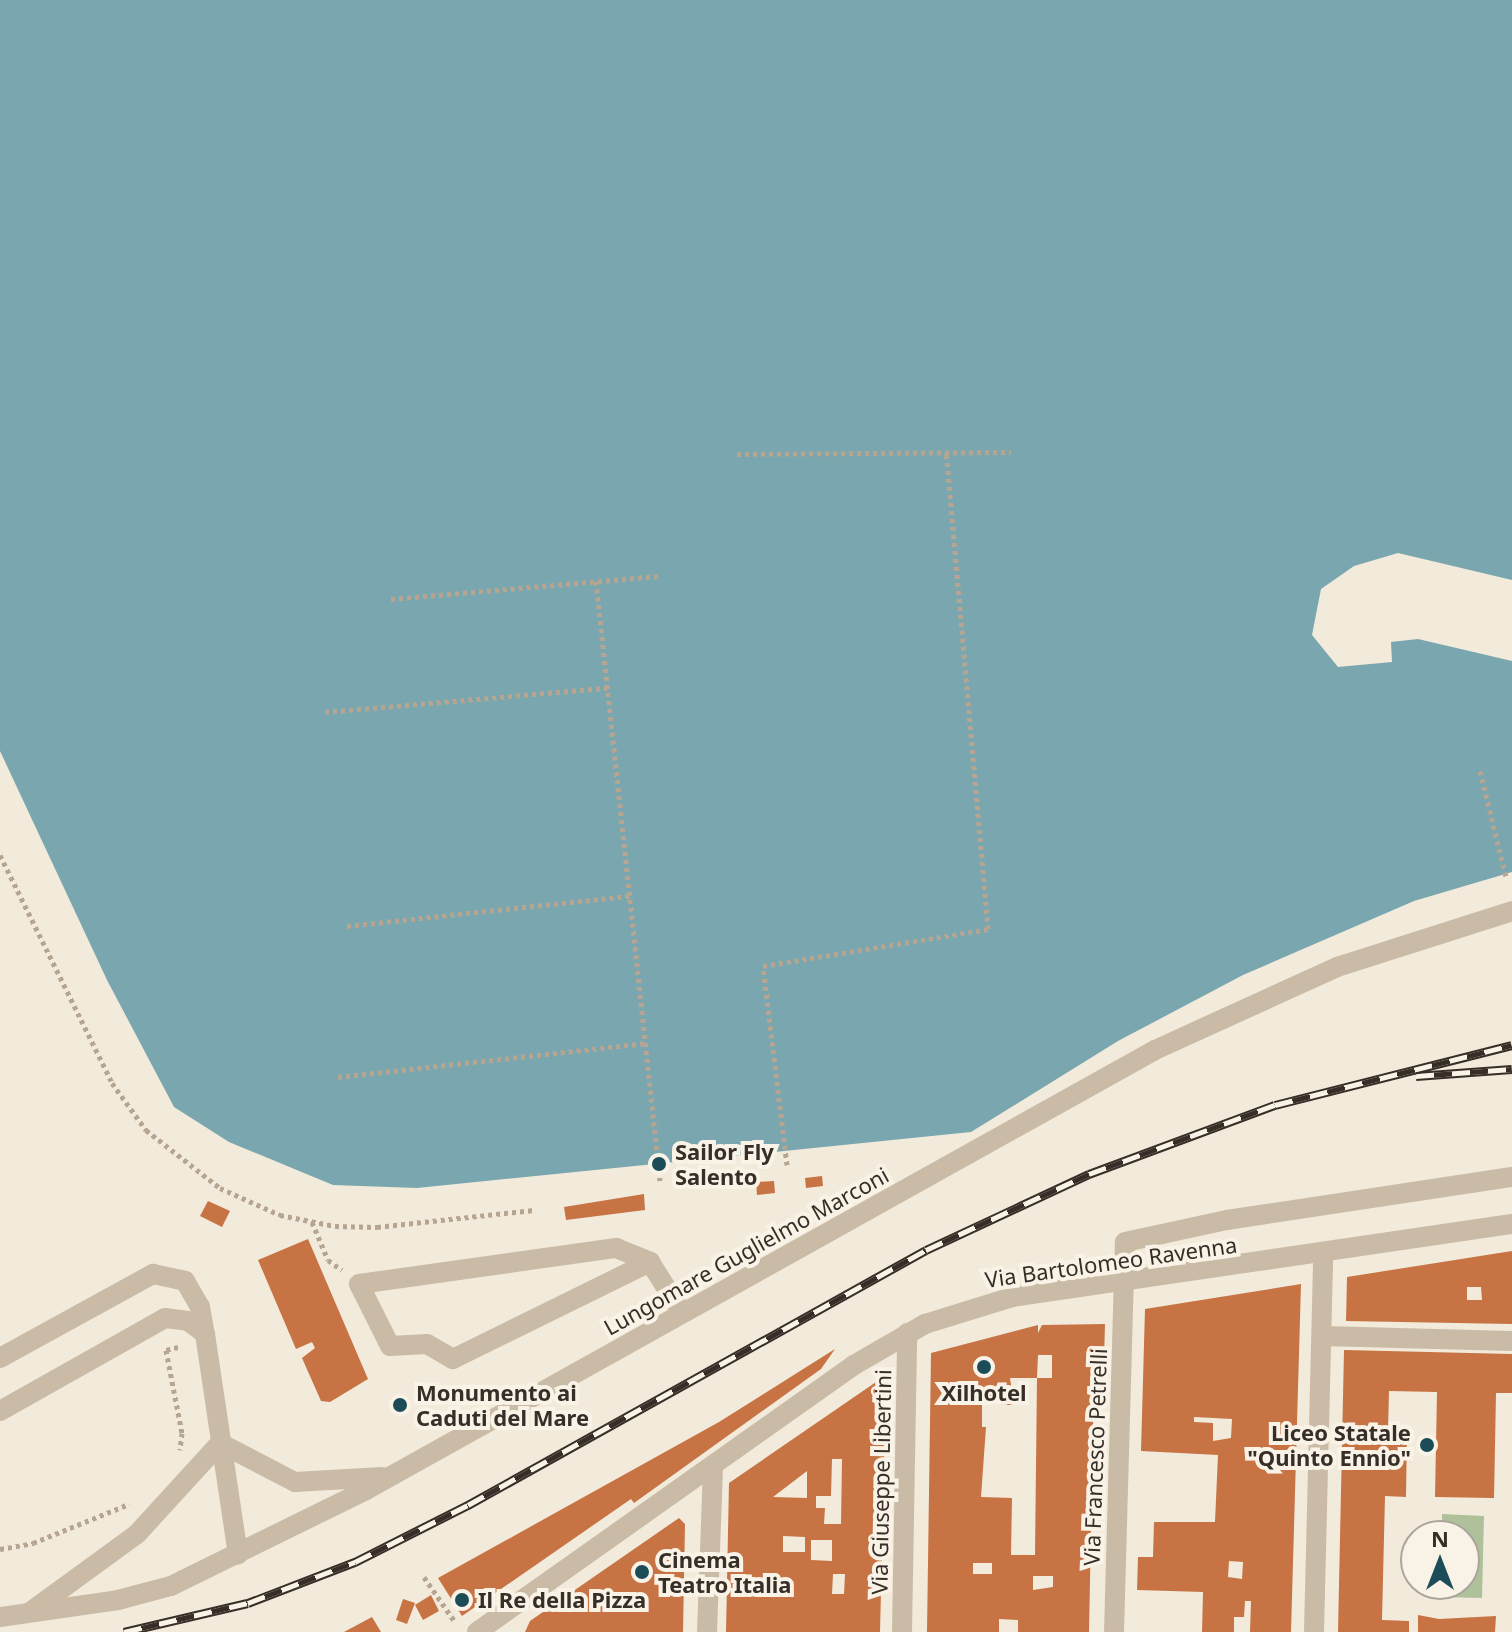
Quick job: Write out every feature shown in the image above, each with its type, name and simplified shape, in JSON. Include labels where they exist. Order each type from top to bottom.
[{"type":"street","name":"Lungomare Guglielmo Marconi","points":[[0,1617],[158,1590],[238,1555],[1155,1050],[1337,967],[1512,911]]},
{"type":"street","name":"Via Francesco Petrelli","points":[[1114,1632],[1125,1242],[1227,1220],[1512,1177]]},
{"type":"street","name":"Via Bartolomeo Ravenna","points":[[477,1632],[854,1365],[907,1333],[962,1310],[1012,1297],[1323,1255],[1512,1224]]},
{"type":"street","points":[[650,1262],[453,1359],[427,1344],[390,1346],[359,1284],[616,1248],[650,1262],[682,1313]]},
{"type":"street","points":[[1314,1632],[1323,1255]]},
{"type":"street","points":[[0,1358],[153,1274],[185,1281],[200,1307],[206,1336],[238,1555]]},
{"type":"street","points":[[0,1411],[165,1318],[188,1321],[206,1336]]},
{"type":"street","name":"Via Giuseppe Libertini","points":[[902,1632],[907,1333]]},
{"type":"street","points":[[1322,1336],[1512,1341]]},
{"type":"street","points":[[220,1443],[295,1482],[382,1477]]},
{"type":"street","points":[[30,1612],[137,1534],[220,1443]]},
{"type":"street","points":[[707,1632],[713,1465]]},
{"type":"path","points":[[737,454],[1011,452]]},
{"type":"path","points":[[787,1165],[763,966],[988,929],[946,453]]},
{"type":"path","points":[[391,599],[658,576]]},
{"type":"path","points":[[596,581],[660,1181]]},
{"type":"path","points":[[325,712],[607,687]]},
{"type":"path","points":[[1480,771],[1506,877]]},
{"type":"path","points":[[0,855],[112,1083],[146,1130],[220,1188],[280,1215],[377,1227],[534,1210]]},
{"type":"path","points":[[347,926],[630,896]]},
{"type":"path","points":[[338,1077],[646,1043]]},
{"type":"path","points":[[312,1221],[328,1260],[359,1284]]},
{"type":"path","points":[[180,1458],[182,1433],[166,1350],[206,1336]]},
{"type":"path","points":[[0,1549],[33,1543],[134,1502]]},
{"type":"path","points":[[424,1577],[456,1624]]},
{"type":"green space","points":[[1442,1514],[1484,1516],[1482,1598],[1480,1520],[1442,1520]]},
{"type":"water","points":[[0,0],[1512,0],[1512,580],[1398,553],[1354,566],[1321,589],[1312,635],[1338,667],[1392,662],[1391,642],[1418,639],[1512,661],[1512,872],[1414,901],[1243,975],[1118,1041],[971,1132],[417,1188],[333,1185],[229,1142],[174,1107],[107,980],[0,751]]},
{"type":"building","points":[[822,1176],[823,1186],[806,1188],[805,1178]]},
{"type":"building","points":[[774,1181],[775,1193],[757,1195],[756,1182]]},
{"type":"building","points":[[644,1194],[645,1210],[566,1220],[564,1207]]},
{"type":"building","points":[[208,1201],[230,1211],[222,1227],[200,1216]]},
{"type":"building","points":[[308,1239],[368,1379],[330,1402],[321,1401],[302,1358],[315,1348],[312,1342],[296,1349],[258,1260]]},
{"type":"building","points":[[1512,1251],[1512,1324],[1346,1321],[1347,1277]],"holes":[[[1467,1287],[1481,1287],[1482,1300],[1467,1300]]]},
{"type":"building","points":[[1301,1284],[1291,1632],[1250,1632],[1251,1601],[1245,1601],[1244,1617],[1234,1617],[1234,1632],[1202,1632],[1203,1592],[1137,1590],[1138,1557],[1153,1557],[1154,1522],[1215,1522],[1218,1455],[1141,1451],[1145,1309]],"holes":[[[1194,1417],[1232,1419],[1231,1438],[1213,1441],[1213,1423],[1194,1422]],[[1229,1561],[1243,1562],[1242,1579],[1228,1577]]]},
{"type":"building","points":[[1105,1324],[1104,1360],[1099,1360],[1099,1379],[1094,1379],[1089,1632],[1018,1632],[1018,1620],[999,1619],[999,1632],[927,1632],[931,1353],[1038,1325],[1038,1333],[1042,1325]],"holes":[[[1038,1355],[1052,1355],[1052,1378],[1037,1378]],[[1010,1378],[1037,1378],[1035,1555],[1011,1555],[1012,1498],[981,1497],[986,1427],[982,1427],[982,1397],[1001,1397],[1001,1405],[1014,1405]],[[973,1563],[992,1563],[992,1574],[973,1574]],[[1033,1576],[1053,1576],[1053,1587],[1033,1590]]]},
{"type":"building","points":[[835,1349],[821,1369],[634,1503],[631,1499],[462,1616],[438,1578],[719,1422]]},
{"type":"building","points":[[1344,1350],[1512,1354],[1512,1393],[1496,1393],[1494,1498],[1435,1497],[1437,1392],[1389,1391],[1388,1431],[1407,1431],[1406,1497],[1385,1496],[1382,1620],[1409,1621],[1409,1632],[1338,1632]]},
{"type":"building","points":[[879,1380],[886,1389],[880,1632],[726,1632],[729,1483]],"holes":[[[832,1459],[842,1459],[841,1524],[824,1524],[825,1508],[816,1508],[816,1496],[831,1496]],[[807,1471],[807,1498],[773,1497]],[[783,1536],[805,1537],[805,1552],[783,1552]],[[811,1540],[832,1540],[832,1561],[811,1560]],[[833,1574],[845,1574],[844,1594],[832,1594]]]},
{"type":"building","name":"Cinema Teatro Italia","points":[[679,1518],[685,1524],[683,1632],[525,1632],[530,1621]]},
{"type":"building","points":[[431,1595],[439,1611],[423,1620],[415,1605]]},
{"type":"building","points":[[403,1599],[415,1603],[407,1624],[396,1620]]},
{"type":"building","points":[[1418,1615],[1439,1619],[1496,1616],[1495,1632],[1418,1632]]},
{"type":"building","points":[[372,1617],[381,1632],[344,1632]]},
{"type":"railway","points":[[124,1632],[248,1603],[355,1562],[468,1505],[926,1250],[1089,1174],[1275,1105],[1512,1045]]},
{"type":"railway","points":[[1416,1076],[1512,1069]]},
{"type":"place","name":"Sailor Fly Salento","points":[[659,1164]]},
{"type":"place","name":"Xilhotel","points":[[984,1367]]},
{"type":"place","name":"Monumento ai Caduti del Mare","points":[[400,1405]]},
{"type":"place","name":"Liceo Statale \"Quinto Ennio\"","points":[[1427,1445]]},
{"type":"place","name":"Cinema Teatro Italia","points":[[642,1572]]},
{"type":"place","name":"Il Re della Pizza","points":[[462,1600]]}]
